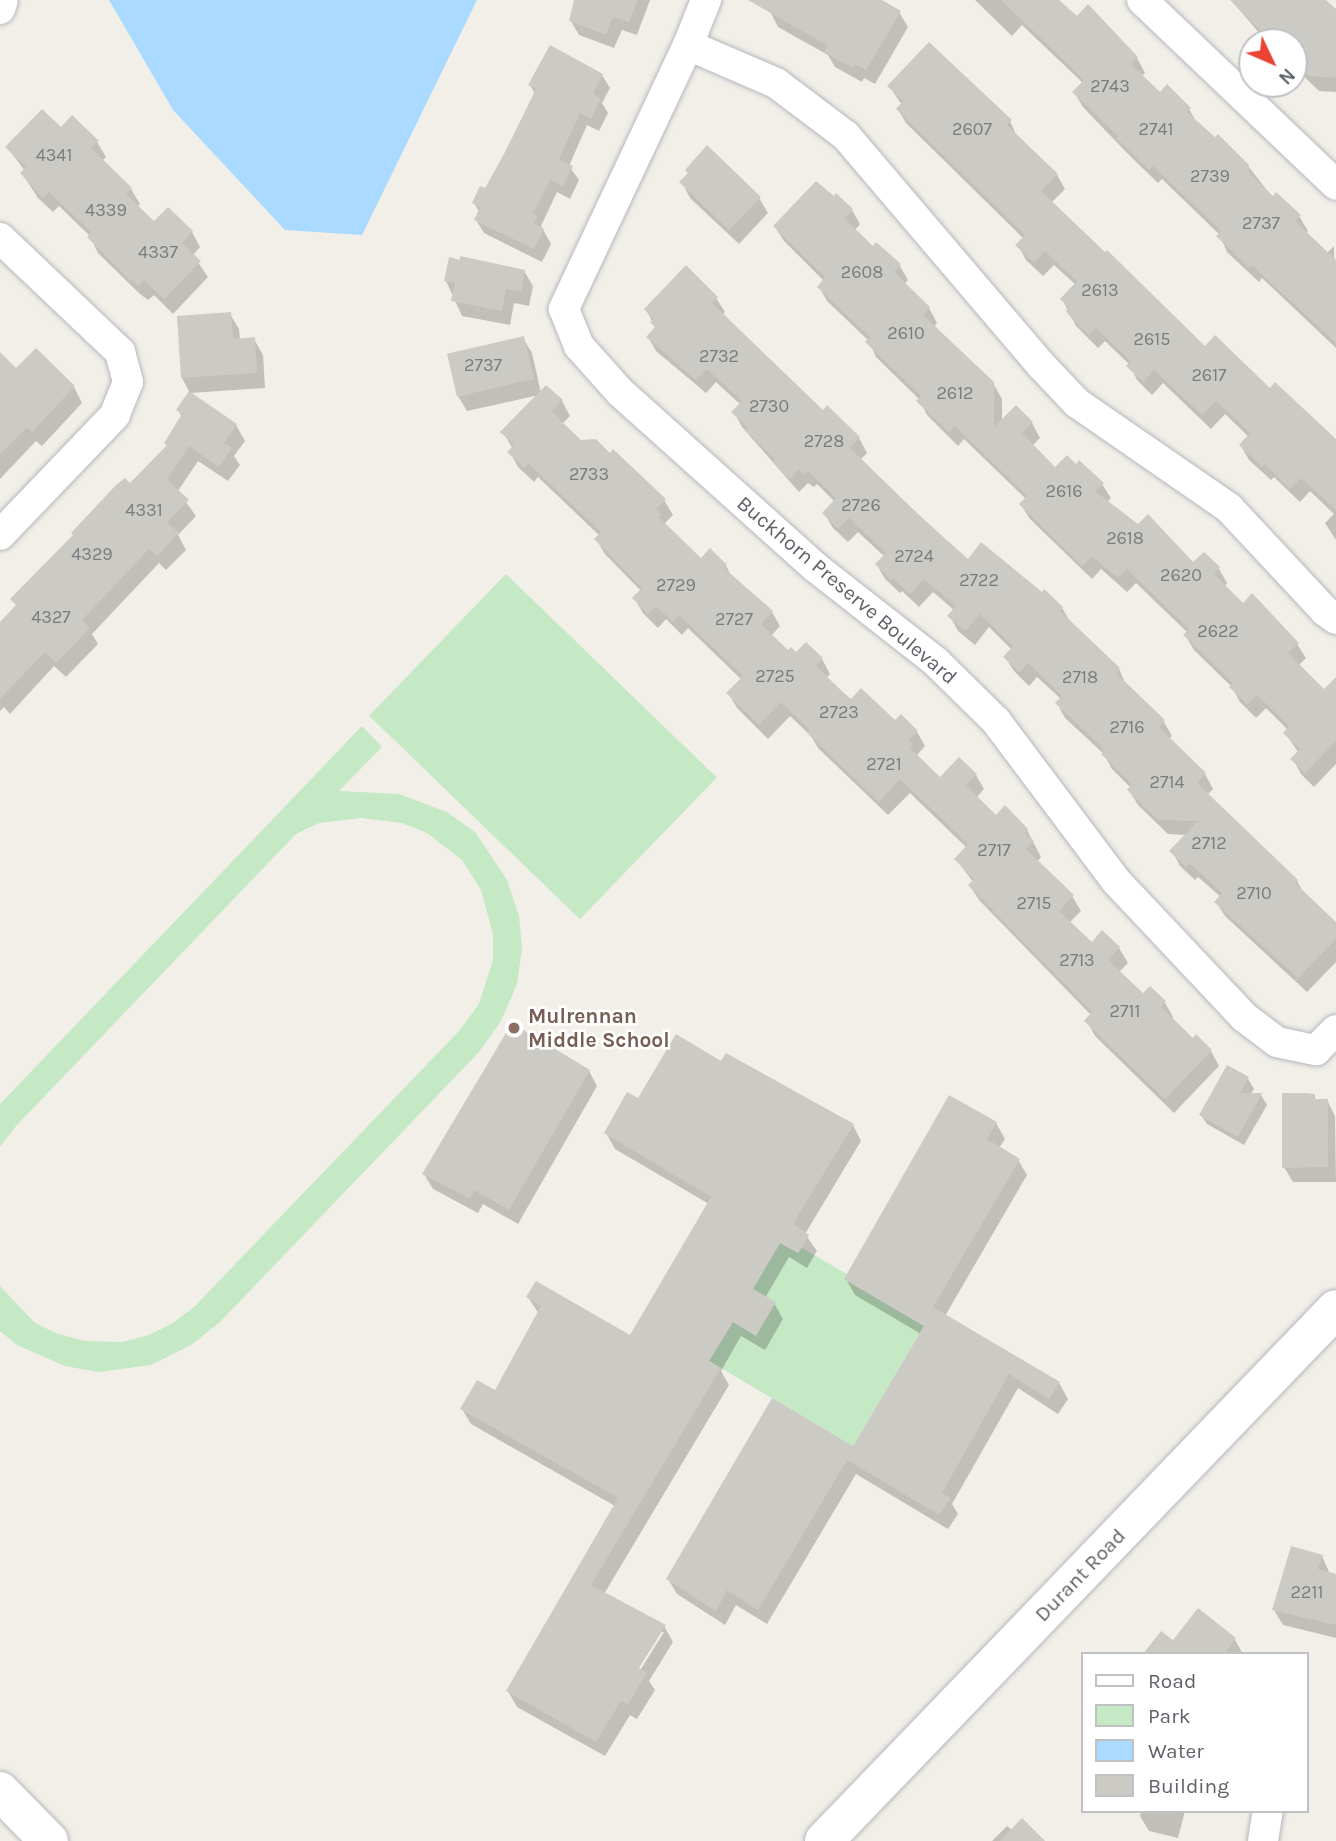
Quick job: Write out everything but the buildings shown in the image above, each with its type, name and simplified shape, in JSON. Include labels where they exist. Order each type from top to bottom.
[{"type":"street","points":[[0,9],[3,0]]},
{"type":"street","name":"Buckhorn Preserve Boulevard","points":[[706,0],[688,45],[565,310],[579,346],[620,392],[805,558],[936,662],[996,721],[1116,881],[1244,1017],[1277,1042],[1315,1050],[1336,1030]]},
{"type":"street","points":[[1142,0],[1336,185]]},
{"type":"street","points":[[688,45],[776,83],[846,136],[1077,403],[1230,508],[1325,611],[1336,619]]},
{"type":"street","points":[[0,239],[120,352],[128,382],[115,415],[0,535]]},
{"type":"street","name":"Durant Road","points":[[834,1838],[1336,1309]]},
{"type":"street","points":[[0,1791],[49,1841]]},
{"type":"street","points":[[1263,1841],[1268,1813]]},
{"type":"green space","points":[[506,574],[717,778],[580,919],[369,716]]},
{"type":"green space","points":[[362,726],[382,747],[339,791],[399,794],[447,812],[476,833],[507,880],[519,916],[522,948],[517,984],[501,1021],[479,1052],[219,1323],[191,1345],[151,1365],[98,1372],[65,1366],[17,1345],[0,1331],[0,1286],[35,1323],[58,1334],[85,1341],[123,1342],[149,1335],[173,1323],[195,1306],[459,1031],[479,1004],[493,960],[493,934],[481,890],[462,860],[427,833],[402,823],[361,818],[319,823],[296,834],[16,1126],[0,1147],[0,1104]]},
{"type":"green space","points":[[780,1243],[798,1253],[802,1248],[847,1274],[845,1280],[924,1326],[853,1446],[709,1361],[733,1322],[756,1335],[753,1289]]},
{"type":"water","points":[[109,0],[477,0],[362,235],[285,230],[173,110]]},
{"type":"place","name":"Mulrennan Middle School","points":[[514,1028]]}]
